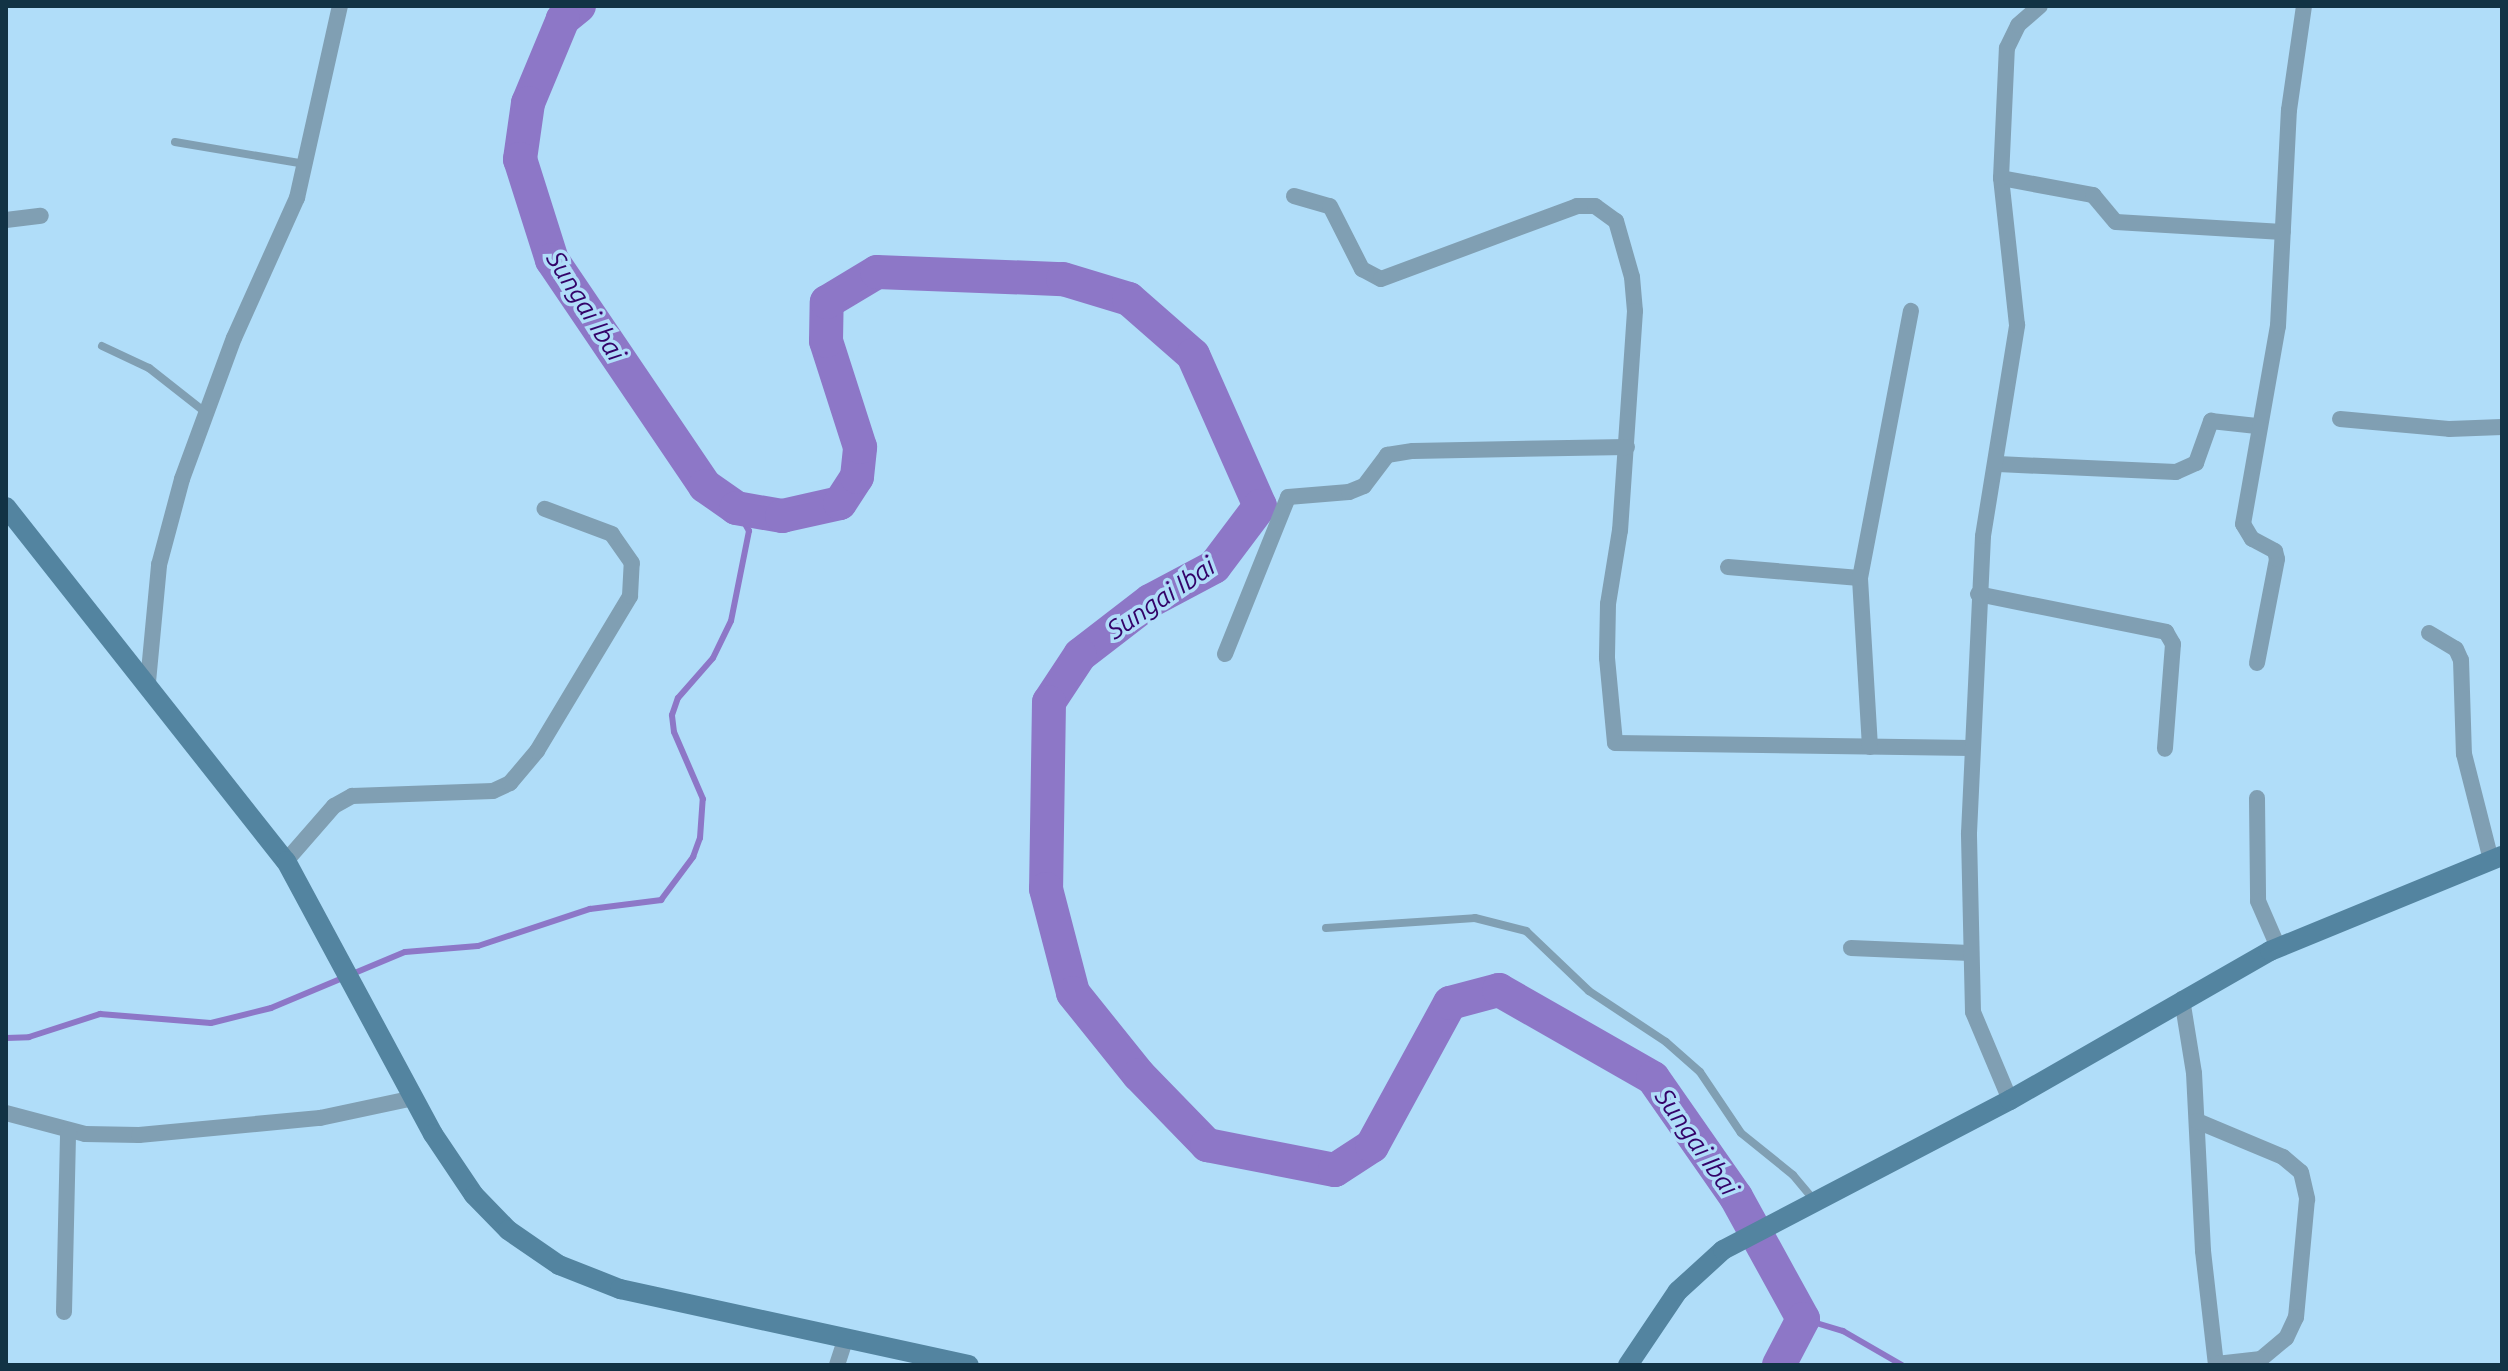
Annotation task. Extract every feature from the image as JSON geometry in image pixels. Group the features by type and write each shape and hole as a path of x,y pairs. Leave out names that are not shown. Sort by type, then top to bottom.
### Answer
{"street":[{"path":"148,682 159,565 205,412 284,232 306,164 340,6"},
{"path":"2010,1100 1973,1012 1970,953 1971,748 1978,594 2017,325 2001,178 2007,48 2018,25 2040,6"},
{"path":"2257,663 2277,559 2275,551 2252,539 2243,524 2257,426 2278,326 2289,110 2304,6"},
{"path":"2001,178 2093,195 2116,222 2283,232"},
{"path":"1294,196 1330,206 1362,269 1381,279 1577,206 1610,214 1627,255 1635,311 1627,447 1608,604 1607,658 1615,743 1971,748"},
{"path":"6,220 41,216"},
{"path":"1870,747 1860,578 1911,311"},
{"path":"2340,419 2449,429 2502,427"},
{"path":"1998,464 2176,472 2196,463 2211,421 2257,426"},
{"path":"1225,654 1288,497 1349,492 1364,486 1387,455 1413,451 1627,447"},
{"path":"6,507 148,682 286,861 357,986 414,1098 474,1195 508,1230 559,1265 651,1297 969,1365"},
{"path":"286,861 334,806 352,796 503,787 552,731 630,596 632,563 612,534 545,509"},
{"path":"1728,567 1860,578"},
{"path":"1978,594 2166,632 2173,644 2165,749"},
{"path":"1628,1365 1678,1291 1723,1250 2010,1100 2182,999 2278,947 2496,858 2464,754 2461,660 2456,649 2429,633"},
{"path":"2257,798 2258,901 2278,947"},
{"path":"1851,948 1970,953"},
{"path":"2182,999 2197,1121 2203,1251 2216,1364 2261,1359 2286,1338 2296,1317 2307,1199 2301,1172 2283,1157 2197,1121"},
{"path":"6,1113 68,1131 110,1136 215,1129 360,1112 414,1098"},
{"path":"64,1312 68,1131"},
{"path":"837,1365 846,1337"}],"lane":[{"path":"175,142 306,164"},
{"path":"102,346 149,368 205,412"},
{"path":"1326,928 1475,918 1526,931 1589,991 1666,1042 1700,1072 1741,1133 1793,1175 1817,1203"}],"waterway":[{"name":"Sungai Ibai","path":"579,6 563,19 528,103 520,159 552,260 705,486 736,508 782,516 840,503 857,477 860,447 826,341 827,302 877,272 1063,279 1129,299 1193,355 1260,506 1214,567 1150,601 1080,655 1049,702 1046,889 1073,993 1139,1075 1207,1145 1335,1170 1372,1146 1450,1003 1499,990 1653,1078 1736,1197 1803,1319 1779,1365"},
{"path":"6,1038 29,1037 100,1014 211,1023 271,1008 405,952 478,946 590,909 661,900 693,857 700,838 703,799 674,732 672,715 678,698 713,658 731,621 749,531 736,508"},
{"path":"1803,1319 1843,1331 1902,1365"}]}
